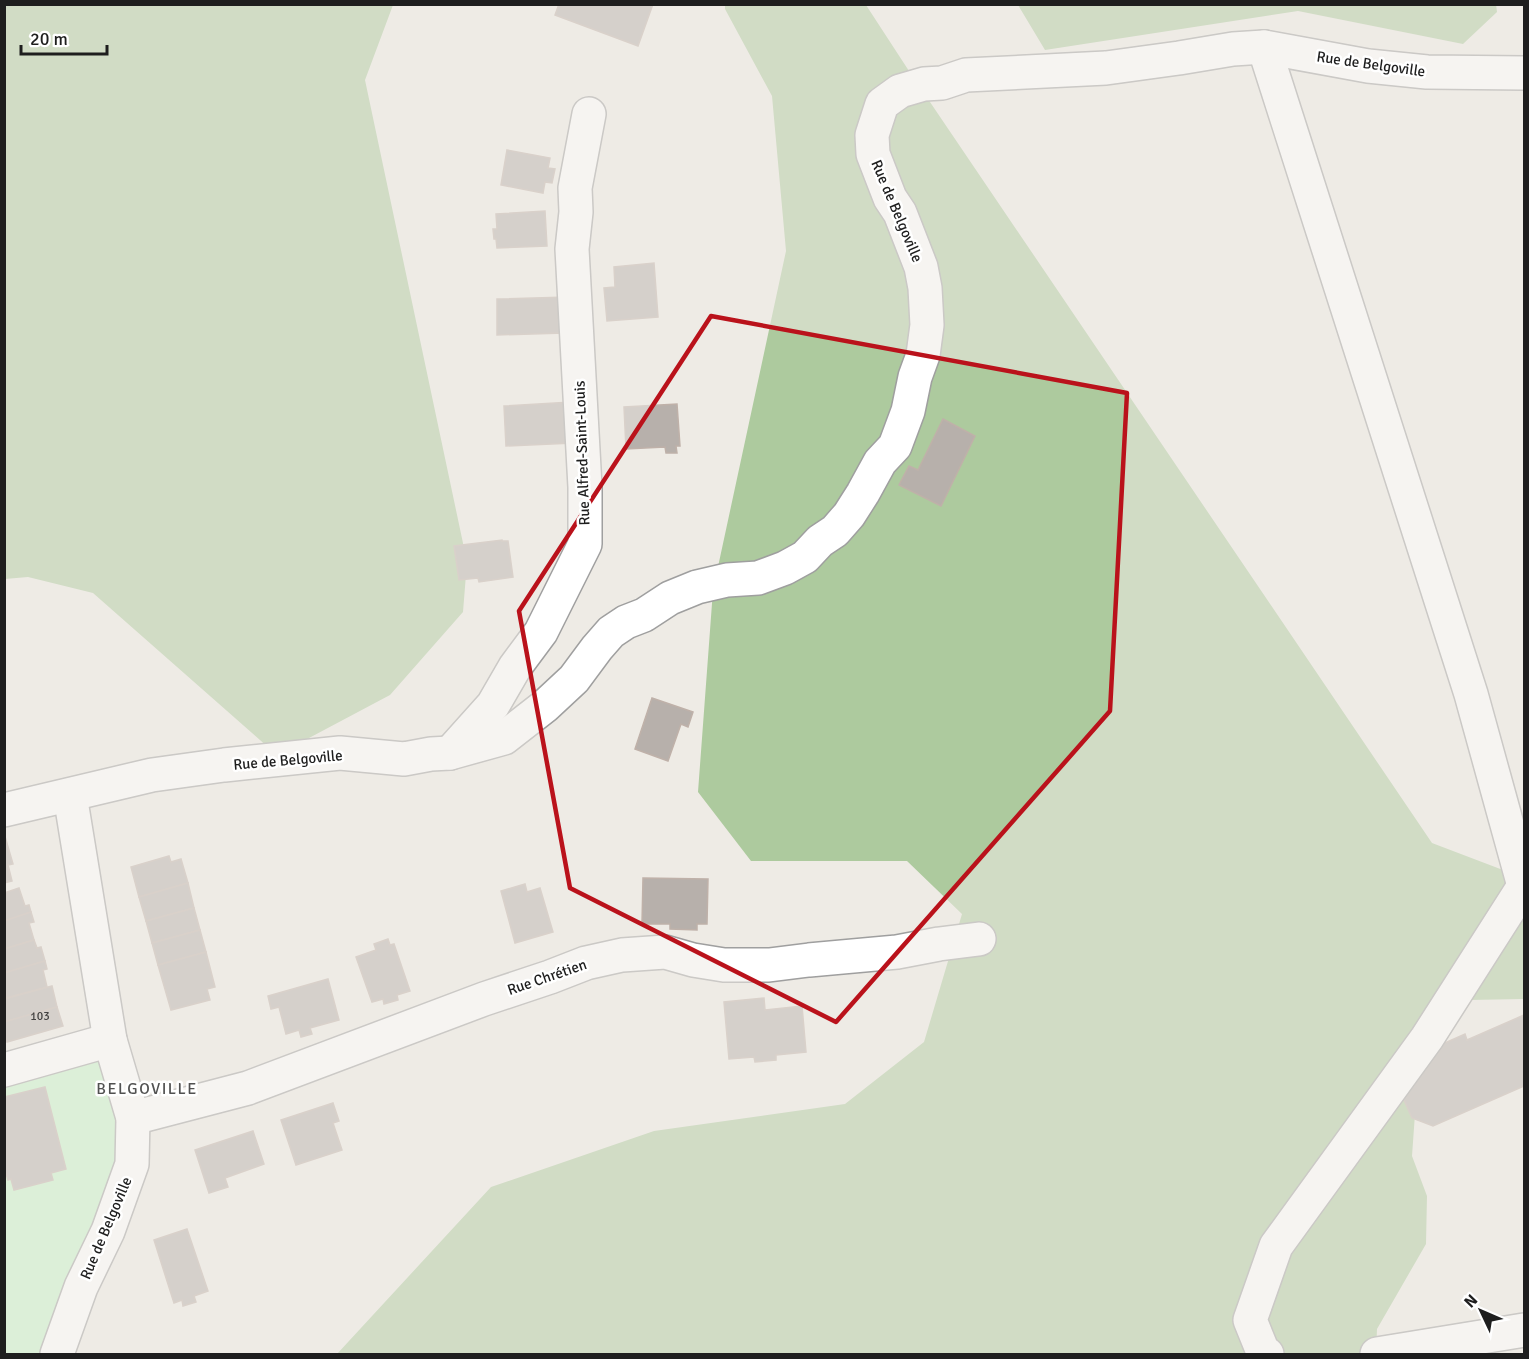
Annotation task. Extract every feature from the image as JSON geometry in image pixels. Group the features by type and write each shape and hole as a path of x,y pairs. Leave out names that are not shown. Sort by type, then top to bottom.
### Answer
{"street":[{"name":"Rue de Belgoville","path":"57,1354 81,1287 108,1231 132,1164 133,1118 110,1040 70,795 152,775 224,765 340,753 404,759 450,753 504,738 574,680 611,632 626,622 644,615 670,598 697,587 727,580 758,578 785,568 805,557 820,541 835,531 849,515 880,462 894,446 908,411 915,377 923,356 927,325 926,288 921,267 873,154 872,135 882,104 900,91 924,84 942,83 966,75 1106,68 1233,49 1264,47 1368,66 1427,72 1524,73"},
{"path":"1264,47 1471,694 1524,886 1426,1038 1276,1246 1250,1320 1263,1352 1267,1354"},
{"name":"Rue Alfred-Saint-Louis","path":"450,753 493,705 515,667 541,632 585,544 585,487 572,249 576,212 575,188 590,114"},
{"path":"4,810 70,795"},
{"name":"Rue Chrétien","path":"133,1118 248,1088 484,999 586,963 622,955 665,952 724,965 769,965 897,952 979,939"},
{"path":"4,1070 110,1040"},
{"path":"1377,1354 1524,1330"}],"highlighted area":[{"path":"711,316 1127,393 1110,711 836,1022 570,888 519,611"}],"green space":[{"path":"1496,4 1497,12 1463,44 1298,11 1045,50 1018,5"},
{"path":"5,5 393,5 365,80 467,562 463,612 390,695 277,755 93,593 28,577 5,579"},
{"path":"725,5 866,5 1432,843 1524,878 1524,999 1469,1000 1418,1072 1412,1156 1427,1196 1426,1244 1377,1329 1376,1354 337,1354 491,1187 654,1131 845,1104 924,1042 962,914 907,861 751,861 698,792 713,590 786,251 772,96 725,9"},
{"path":"110,1040 133,1118 59,1354 5,1354 5,1070"}],"building":[{"path":"559,4 653,4 638,46 555,15"},
{"path":"507,150 550,158 548,168 555,169 552,183 545,182 543,193 501,185"},
{"path":"545,211 547,246 497,248 493,229 497,229 496,214"},
{"path":"654,263 658,317 607,321 604,288 615,287 614,267"},
{"path":"567,297 564,333 497,335 497,299"},
{"path":"571,402 573,443 506,446 504,406"},
{"path":"677,404 680,446 676,446 677,453 666,453 665,447 626,449 624,407"},
{"path":"943,419 975,436 941,506 899,485 909,466 918,470"},
{"path":"508,541 513,577 479,582 478,578 459,580 454,546"},
{"path":"652,698 693,712 688,727 681,724 668,761 635,749"},
{"path":"4,833 13,864 8,865 12,881 4,883"},
{"path":"169,856 171,862 181,859 188,883 139,897 131,867"},
{"path":"643,878 708,879 707,924 697,924 697,930 670,929 670,924 642,924"},
{"path":"188,883 194,908 146,921 139,897"},
{"path":"525,884 527,892 540,888 553,932 515,943 501,891"},
{"path":"19,888 25,906 29,905 31,912 4,921 4,893"},
{"path":"194,908 200,930 152,943 146,921"},
{"path":"31,912 34,922 29,923 34,940 4,949 4,921"},
{"path":"200,930 206,952 158,965 152,943"},
{"path":"388,939 390,945 394,944 410,991 397,995 398,1000 384,1004 383,999 372,1002 356,957 376,950 374,944"},
{"path":"34,940 37,948 41,947 45,961 4,973 4,949"},
{"path":"206,952 215,987 207,989 210,1000 171,1010 158,965"},
{"path":"45,961 47,969 43,970 47,987 6,998 4,973"},
{"path":"328,979 339,1020 310,1028 312,1034 301,1037 299,1030 286,1034 279,1007 271,1009 268,996"},
{"path":"52,986 57,1007 4,1022 4,999"},
{"path":"764,998 765,1010 802,1006 806,1052 776,1055 776,1060 755,1062 754,1057 729,1059 724,1002"},
{"path":"57,1007 63,1026 7,1042 4,1022"},
{"path":"1524,1015 1524,1086 1433,1126 1412,1118 1400,1091 1431,1049 1465,1034 1467,1040"},
{"path":"45,1087 66,1169 51,1173 53,1180 14,1190 4,1167 4,1097"},
{"path":"333,1103 339,1121 333,1123 342,1150 296,1165 281,1120"},
{"path":"253,1131 264,1164 225,1178 228,1187 209,1193 195,1150"},
{"path":"187,1229 208,1291 194,1296 196,1302 183,1306 182,1300 174,1303 154,1240"}],"district":[{"name":"BELGOVILLE","path":"147,1089"}]}
